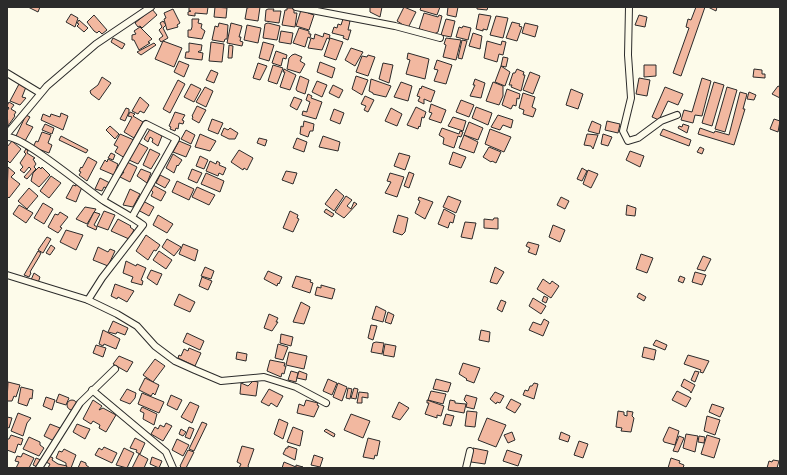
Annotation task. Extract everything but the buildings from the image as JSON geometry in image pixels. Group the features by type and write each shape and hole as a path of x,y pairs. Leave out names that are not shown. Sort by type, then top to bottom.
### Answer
{"street":[{"path":"88,300 106,273 143,225 103,200 38,153 12,137 7,136 40,93 96,44 151,7"},
{"path":"296,7 314,9 395,26 440,38"},
{"path":"629,7 628,55 631,98 623,130 628,141 638,138 661,121 677,115"},
{"path":"7,73 40,93"},
{"path":"103,200 146,124 176,139 132,217"},
{"path":"7,275 88,300 117,314 137,326 160,350 175,361 221,381 264,377 296,387 326,403"},
{"path":"40,468 80,403 115,369"},
{"path":"92,390 166,452 173,468"},
{"path":"466,468 470,451"}]}
